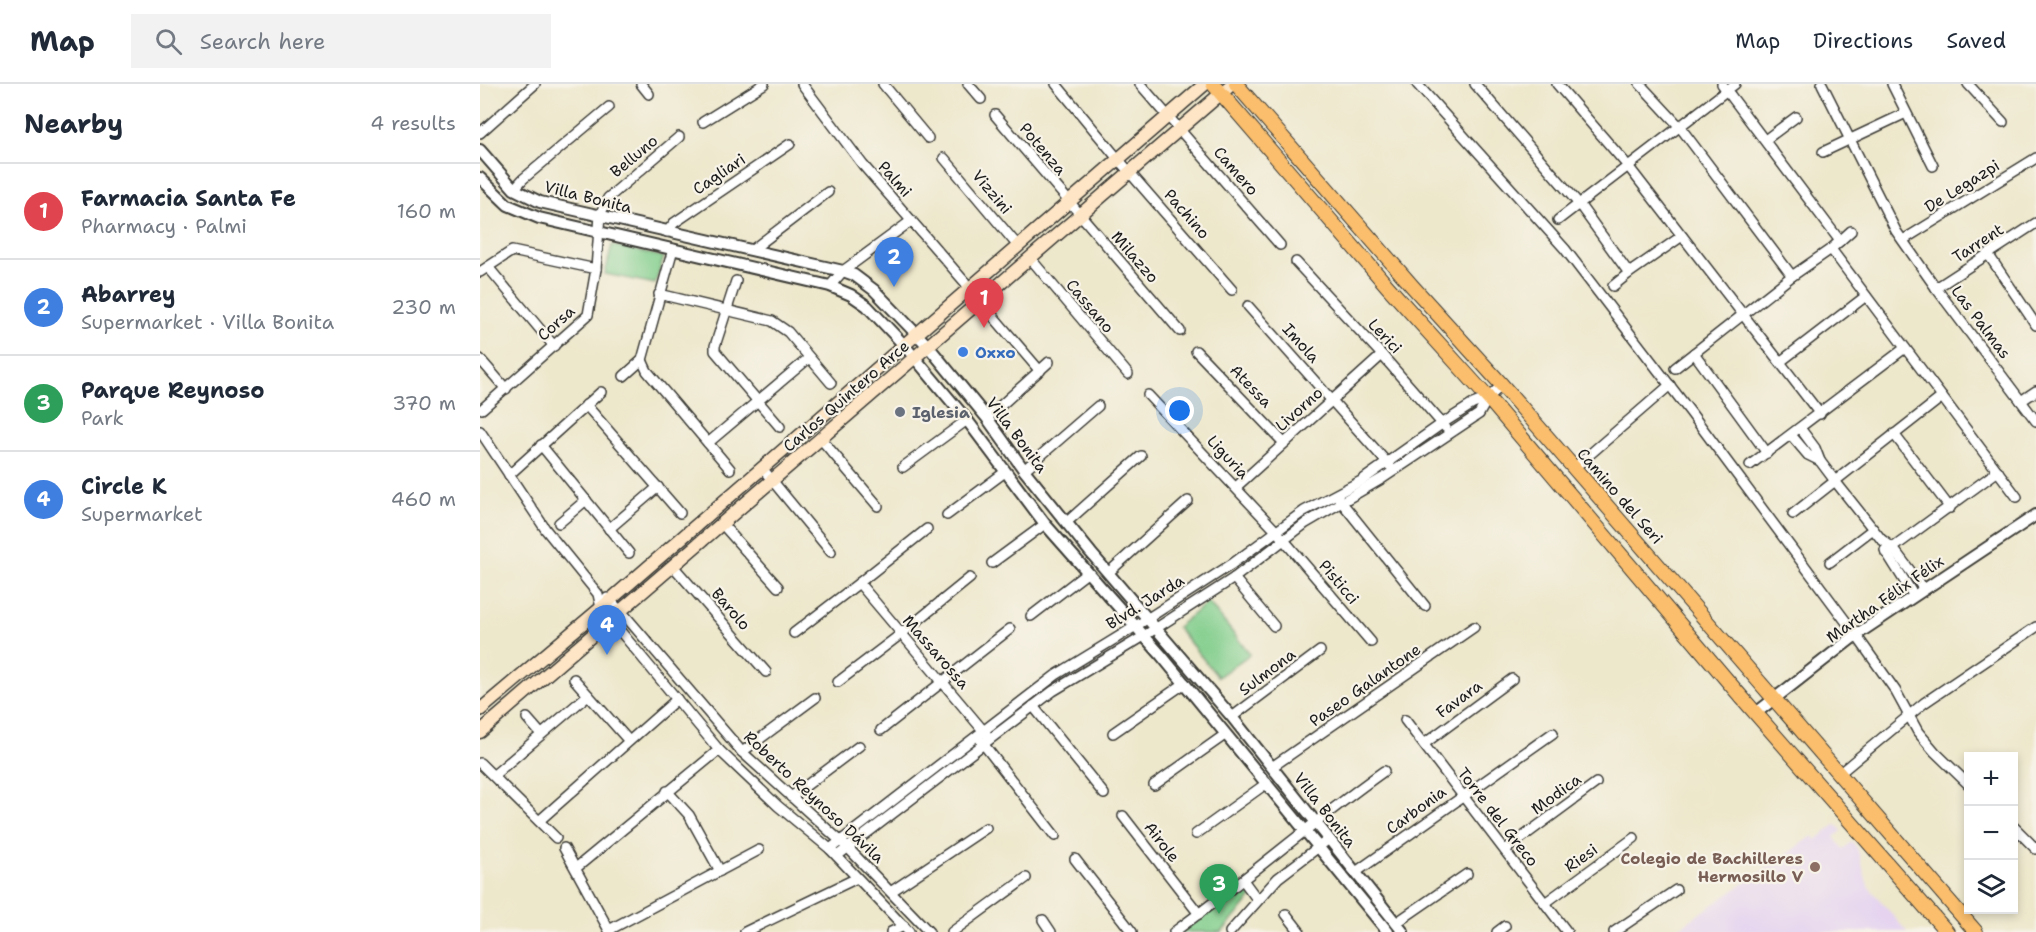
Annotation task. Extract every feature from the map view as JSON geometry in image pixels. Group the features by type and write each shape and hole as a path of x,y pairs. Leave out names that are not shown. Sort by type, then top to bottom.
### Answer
{"main road":[{"name":"Carlos Quintero Arce","path":"480,710 1205,84"},
{"name":"Carlos Quintero Arce","path":"480,732 1180,129 1217,89 1234,84"},
{"name":"Camino del Seri","path":"1234,84 1502,385 1976,932"},
{"path":"1217,89 1388,287 1488,398 1756,713 1947,932"},
{"path":"1388,287 1413,287"}],"street":[{"path":"480,133 535,84"},
{"path":"641,84 649,94"},
{"path":"703,122 764,84"},
{"name":"Palmi","path":"802,84 844,142 970,288"},
{"path":"884,84 928,138"},
{"path":"968,84 981,99"},
{"name":"Pachino","path":"1056,84 1232,290"},
{"name":"Camero","path":"1140,84 1280,246"},
{"path":"1417,84 1565,249 1670,385 1856,635 1895,690 1918,732 1964,780"},
{"path":"1489,84 1477,87 1579,204 1629,273"},
{"path":"1557,84 1628,166 1820,414"},
{"path":"1640,84 1680,127 1792,276"},
{"name":"Las Palmas","path":"1822,84 1891,222 1936,288 2036,421"},
{"path":"1892,84 1933,166"},
{"path":"1968,84 2003,123"},
{"path":"1558,220 1680,127 1728,86 1840,241"},
{"path":"514,189 609,107"},
{"path":"1823,152 1906,113"},
{"name":"Potenza","path":"995,115 1069,202"},
{"path":"1765,140 1796,117"},
{"name":"Belluno","path":"598,232 600,215 608,198 679,137"},
{"name":"Cagliari","path":"667,232 674,223 790,144"},
{"name":"Villa Bonita","path":"480,150 514,189 540,202 843,271 854,275 874,290 928,346 987,418 1024,470 1108,573 1232,717 1400,928"},
{"name":"Vizzini","path":"944,158 1018,246"},
{"name":"De Legazpi","path":"1903,240 2036,158"},
{"name":"Villa Bonita","path":"480,178 500,199 518,210 539,218 830,286 867,306 904,345 967,420 1046,524 1185,683 1388,932"},
{"path":"752,250 828,192"},
{"name":"Milazzo","path":"1069,202 1180,331"},
{"path":"830,286 843,271 912,221"},
{"name":"Tarrent","path":"1936,288 2036,224"},
{"path":"1675,368 1792,276 1832,249 1851,231"},
{"name":"Corsa","path":"482,409 588,315 600,243 598,232"},
{"path":"1613,286 1682,236"},
{"path":"624,376 642,360 673,249"},
{"path":"1832,249 2017,497"},
{"path":"554,346 484,270 514,251 596,269"},
{"path":"1988,254 2036,325"},
{"name":"Cassano","path":"1030,258 1128,374"},
{"name":"Lerici","path":"1296,262 1449,432"},
{"path":"736,281 715,351 780,427"},
{"path":"659,294 772,321 780,326 831,383"},
{"path":"1780,362 1866,296"},
{"path":"980,301 1040,371"},
{"name":"Imola","path":"1248,306 1394,470"},
{"path":"1750,465 1905,348"},
{"name":"Atessa","path":"1196,351 1284,443"},
{"path":"1694,353 1767,453"},
{"name":"Livorno","path":"1236,487 1382,355"},
{"path":"708,443 809,358"},
{"path":"480,359 506,389"},
{"path":"642,360 647,371 730,469"},
{"path":"987,418 1048,363"},
{"path":"1488,398 1502,385"},
{"path":"1574,468 1670,385"},
{"path":"2021,401 2036,391"},
{"path":"509,476 601,392"},
{"name":"Liguria","path":"1149,395 1285,541"},
{"path":"1793,514 1942,397"},
{"name":"Blvd. Jarda","path":"837,856 984,738 1056,675 1232,564 1304,511 1361,481 1443,423 1473,404 1488,398"},
{"name":"Blvd. Jarda","path":"830,849 984,738 1036,709 1066,682 1157,628 1234,578 1306,523 1342,503 1479,414 1488,398"},
{"path":"586,405 680,513"},
{"path":"1024,470 1098,406"},
{"path":"903,467 967,420"},
{"path":"1800,428 1835,481 1890,551 1924,589"},
{"path":"480,431 546,530 606,603"},
{"path":"1894,434 1950,508"},
{"path":"1791,435 1808,454 1820,461"},
{"path":"821,439 878,506"},
{"path":"541,446 630,554"},
{"path":"1067,522 1141,456"},
{"path":"762,468 831,552"},
{"path":"1890,551 1998,471"},
{"path":"946,515 1005,472"},
{"path":"609,529 658,487"},
{"path":"1336,495 1425,606"},
{"path":"560,523 585,500"},
{"path":"1108,573 1188,501"},
{"name":"Martha Félix Félix","path":"1756,713 1856,635 2036,515"},
{"path":"722,524 778,587"},
{"path":"993,563 1046,524"},
{"path":"794,633 927,529"},
{"path":"1830,562 1873,529"},
{"name":"Pisticci","path":"1285,541 1371,642"},
{"path":"1890,551 1914,596"},
{"name":"Barolo","path":"673,566 766,672"},
{"path":"1031,616 1087,573"},
{"path":"838,682 970,578"},
{"path":"1234,578 1274,626"},
{"name":"Massarossa","path":"859,584 944,682 1055,836"},
{"name":"Roberto Reynoso Dávila","path":"606,603 742,752 848,848 892,891 929,932"},
{"name":"Roberto Reynoso Dávila","path":"616,615 716,753 830,849 906,929"},
{"name":"Paseo Galantone","path":"1272,767 1474,627"},
{"path":"1840,773 1937,693 2036,627"},
{"path":"881,730 1010,629"},
{"name":"Sulmona","path":"1232,717 1320,651"},
{"path":"574,679 629,741"},
{"name":"Favara","path":"1424,744 1512,679"},
{"path":"1113,733 1185,683"},
{"path":"494,775 588,694"},
{"path":"742,752 815,698"},
{"path":"539,821 677,699"},
{"path":"1036,709 1104,794"},
{"path":"527,717 541,734"},
{"name":"Torre del Greco","path":"1405,720 1567,932"},
{"name":"Carbonia","path":"1356,872 1462,795 1553,733"},
{"path":"1154,785 1226,734"},
{"path":"791,797 859,746"},
{"path":"576,868 716,753"},
{"path":"480,763 556,838"},
{"path":"1174,932 1384,771"},
{"path":"1196,834 1267,783"},
{"name":"Modica","path":"1505,850 1596,783"},
{"path":"667,791 689,815 720,871"},
{"name":"Airole","path":"1123,816 1199,914"},
{"path":"892,891 986,828"},
{"path":"2018,832 2036,849"},
{"name":"Riesi","path":"1545,903 1634,838"},
{"path":"1230,932 1278,878 1329,839"},
{"path":"564,848 609,931 759,850"},
{"path":"1075,859 1132,932"},
{"path":"1400,928 1467,874"},
{"path":"747,932 857,878"},
{"path":"952,932 1026,878"},
{"path":"1243,880 1257,899"},
{"path":"1614,932 1676,890"},
{"path":"1286,914 1300,932"},
{"path":"1043,920 1051,932"},
{"path":"891,932 906,929"}],"shaded area":[{"name":"Colegio de Bachilleres Hermosillo V","path":"1836,824 1842,831 1834,837 1843,849 1852,842 1857,848 1868,886 1907,932 1673,932 1813,836 1816,840"}],"green space":[{"path":"612,245 664,257 655,284 605,274"},
{"path":"1208,602 1250,654 1218,677 1177,627"},
{"path":"1244,888 1253,896 1222,932 1178,932 1233,890"}],"place":[{"name":"Abarrey","path":"894,287"},
{"name":"Farmacia Santa Fe","path":"984,328"},
{"name":"Oxxo","path":"963,352"},
{"name":"Iglesia","path":"900,412"},
{"name":"Circle K","path":"607,655"},
{"name":"Colegio de Bachilleres Hermosillo V","path":"1815,867"},
{"name":"Parque Reynoso","path":"1219,914"}]}
